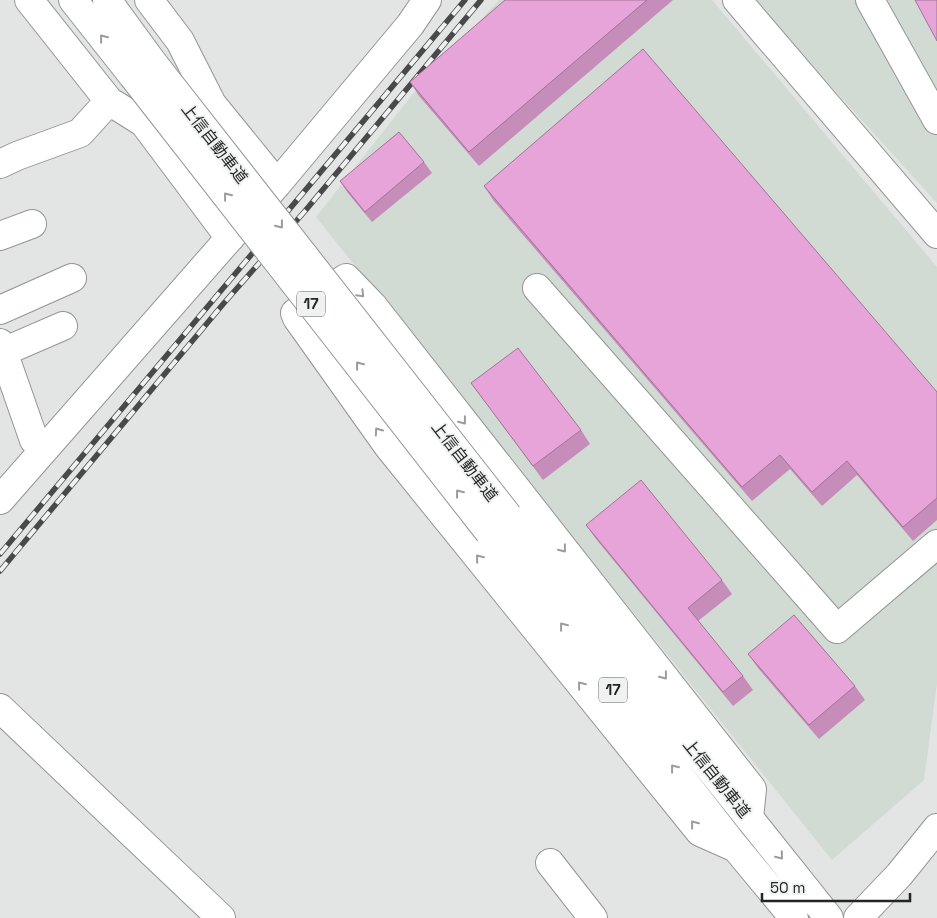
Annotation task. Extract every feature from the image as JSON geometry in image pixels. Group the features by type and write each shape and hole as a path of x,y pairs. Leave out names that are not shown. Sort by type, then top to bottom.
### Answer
{"main road":[{"path":"29,0 109,101 144,123 230,238"},
{"name":"上信自動車道","path":"73,0 143,69 499,524 736,848 794,918"},
{"name":"上信自動車道","path":"107,0 143,69"},
{"path":"148,0 180,41 212,104 277,184"},
{"path":"0,500 277,184 410,25 427,0"},
{"path":"737,0 937,234"},
{"path":"870,0 937,120"},
{"path":"0,164 80,133 109,101"},
{"path":"0,236 32,224"},
{"path":"0,310 72,278"},
{"path":"736,848 700,832 388,446 297,318 296,313 346,278 373,306 752,789 749,818"},
{"path":"537,288 837,629 937,544"},
{"path":"34,440 2,348 63,326"},
{"name":"上信自動車道","path":"499,524 749,818 829,918"},
{"path":"0,708 221,918"},
{"path":"858,918 899,875 937,828"},
{"path":"550,863 593,918"}],"shaded area":[{"path":"499,0 712,0 937,267 937,683 924,780 832,860 316,217 412,95"},
{"path":"753,0 937,0 937,203"}],"building":[{"path":"505,0 647,0 469,152 410,82"},
{"path":"915,0 937,0 937,41"},
{"path":"643,49 937,392 937,498 903,527 847,461 812,492 780,455 742,487 484,186"},
{"path":"399,132 424,162 365,212 340,181"},
{"path":"518,348 581,430 533,466 471,383"},
{"path":"641,480 722,580 688,608 743,676 723,692 586,525"},
{"path":"794,615 855,686 809,725 748,654"}],"railway":[{"path":"0,554 465,0"},
{"path":"0,571 481,0"}]}
